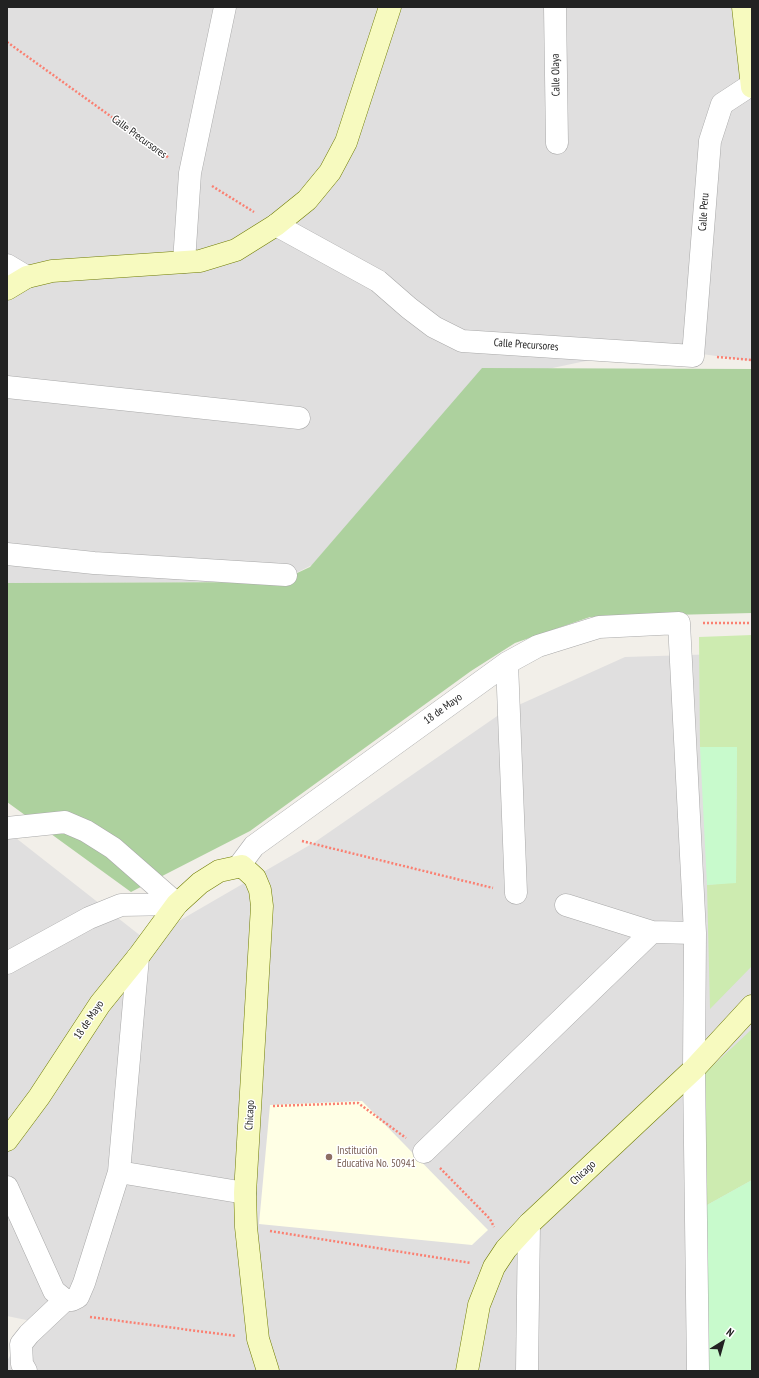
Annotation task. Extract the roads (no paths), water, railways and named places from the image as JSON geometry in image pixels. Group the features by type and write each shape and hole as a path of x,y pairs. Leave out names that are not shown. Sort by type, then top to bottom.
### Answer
{"street":[{"path":"184,262 190,173 225,7"},
{"path":"7,289 27,277 52,271 200,261 236,250 276,225 307,200 330,172 343,148 360,103 390,7"},
{"name":"Calle Olaya","path":"555,7 557,143"},
{"path":"743,7 752,86"},
{"name":"Calle Peru","path":"693,356 710,141 722,104 752,86"},
{"name":"Calle Precursores","path":"276,225 378,282 434,327 462,341 693,356"},
{"path":"7,265 27,277"},
{"path":"7,387 299,418"},
{"path":"7,554 94,563 286,575"},
{"name":"18 de Mayo","path":"7,1140 39,1097 100,1004 138,957 177,904 200,883 219,871 239,866 254,846 507,663 538,646 599,627 679,623 695,933"},
{"path":"507,663 516,893"},
{"path":"7,828 65,822 86,831 113,848 177,904"},
{"name":"Chicago","path":"239,866 242,866 255,878 260,890 262,906 245,1193 246,1227 258,1339 268,1371"},
{"path":"7,963 89,918 121,905 177,904"},
{"path":"566,905 652,932 695,933 694,1069 698,1371"},
{"path":"424,1152 652,932"},
{"path":"7,1187 54,1291 65,1300 72,1300 78,1297 84,1283 119,1172 138,957"},
{"name":"Chicago","path":"467,1371 479,1305 494,1267 506,1249 529,1224 694,1069 752,1006"},
{"path":"119,1172 245,1193"},
{"path":"527,1371 529,1224"},
{"path":"26,1371 22,1364 21,1344 29,1334 65,1300"}],"place":[{"name":"Institución Educativa No. 50941","path":"329,1157"}]}
